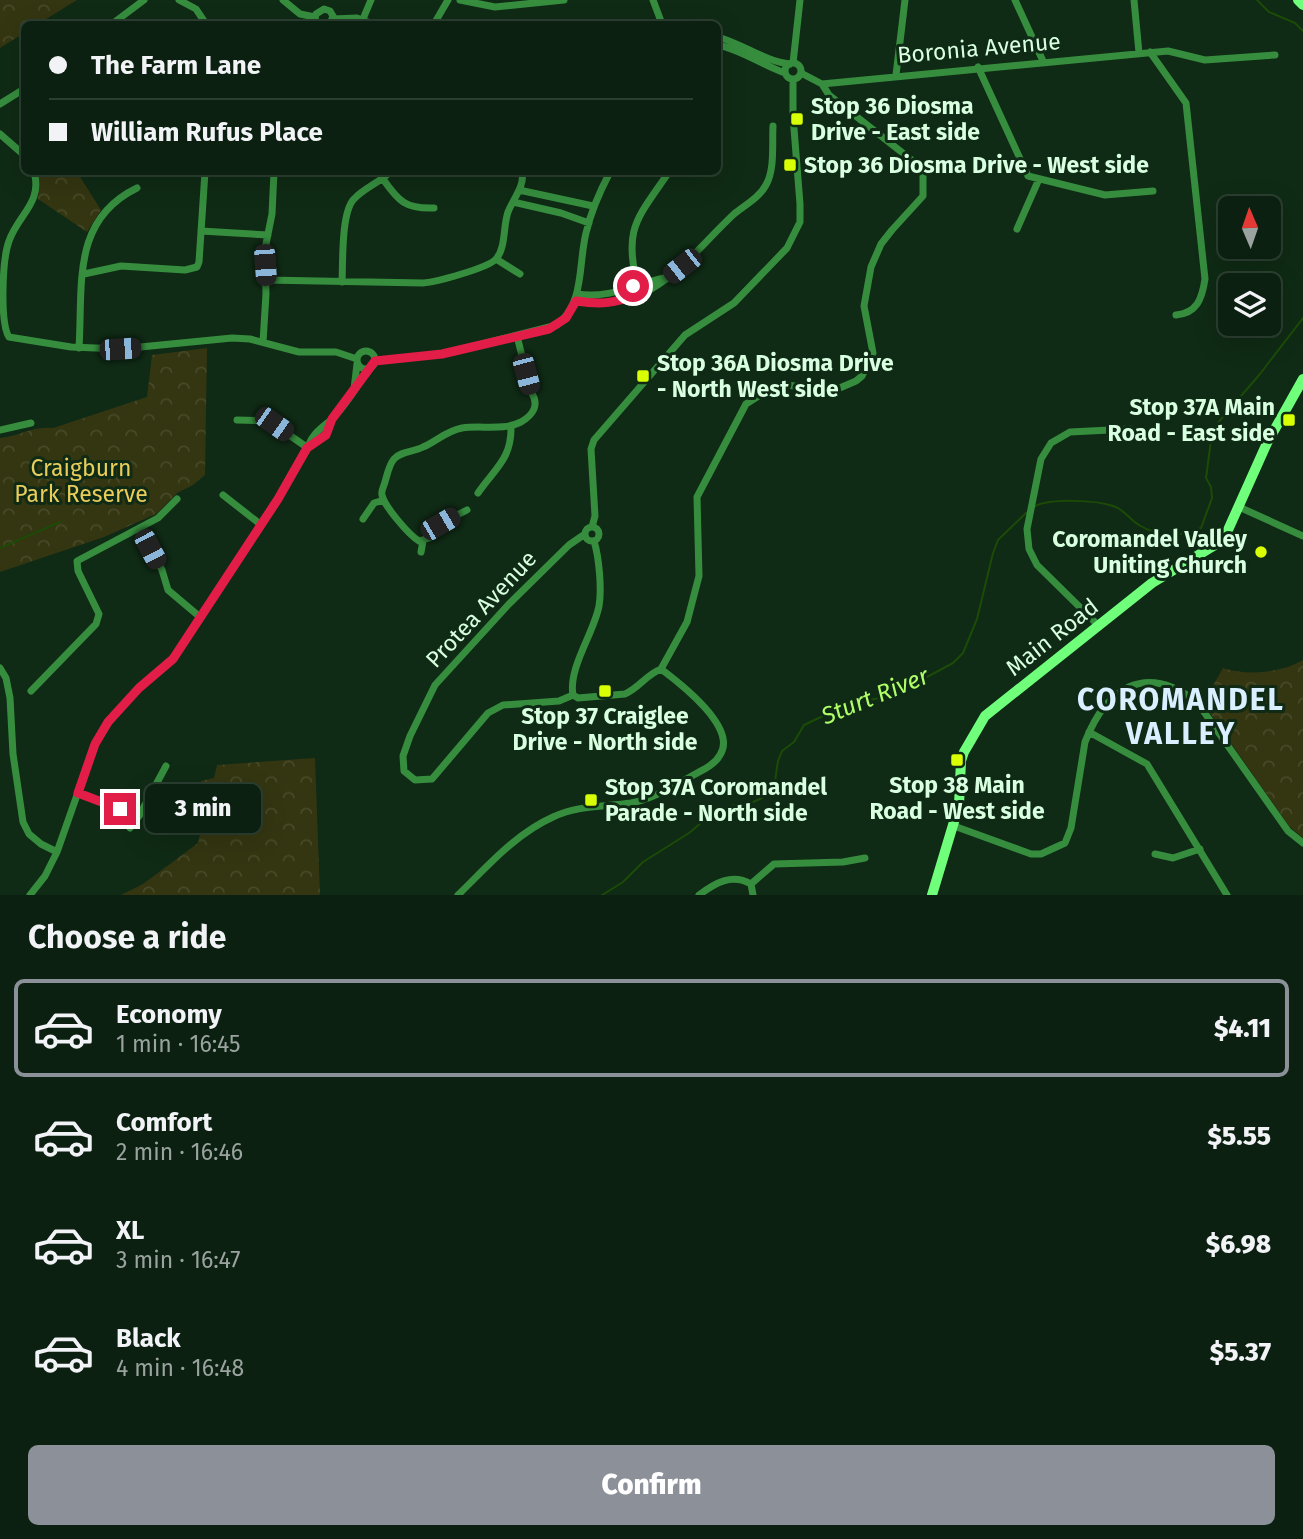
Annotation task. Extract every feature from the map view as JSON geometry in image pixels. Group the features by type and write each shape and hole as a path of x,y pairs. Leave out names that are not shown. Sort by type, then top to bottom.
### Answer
{"main road":[{"path":"1298,0 1303,5"},
{"name":"Main Road","path":"932,895 961,795 961,761 980,722 992,709 1152,583 1215,545 1228,530 1266,443 1303,379"}],"street":[{"path":"116,21 144,0"},
{"path":"179,0 196,9 204,21"},
{"path":"283,0 300,14 316,21 321,10 327,10 332,13 332,21"},
{"path":"363,19 371,0"},
{"path":"436,21 448,0"},
{"path":"460,0 495,8 565,0"},
{"path":"653,0 661,21"},
{"path":"785,73 792,64 800,0"},
{"path":"896,75 905,0"},
{"path":"1015,0 1043,61"},
{"path":"1134,0 1139,53"},
{"path":"342,21 367,21"},
{"path":"721,38 739,43 776,62 800,66 801,73"},
{"path":"721,46 739,51 793,79"},
{"name":"Boronia Avenue","path":"822,84 1150,52 1174,51 1205,60 1275,55"},
{"path":"1150,52 1186,103 1205,279 1200,300 1193,310 1187,314 1176,315"},
{"path":"978,67 1028,176 1105,195 1153,191"},
{"path":"793,79 801,73"},
{"path":"594,541 600,603 573,678 573,695 578,698 625,694 661,669 687,622 699,576 697,497 746,404 771,388 785,385 835,390 856,382 862,376 873,353 864,306 871,267 881,244 923,196 923,175 918,165 829,96 822,84 801,73"},
{"path":"592,527 595,516 591,449 594,440 685,335 734,303 793,239 800,222 800,204 793,79"},
{"path":"0,104 21,91"},
{"path":"577,298 605,304 639,294 654,288 696,254 767,184 771,172 773,126"},
{"path":"1,137 21,153"},
{"path":"34,175 35,197 9,239 1,264 2,334 15,340 79,348 120,349 232,338 263,342 299,352 336,352 357,361 361,368 367,369"},
{"path":"84,274 121,267 191,270 197,267 205,175"},
{"path":"263,342 265,249 274,175"},
{"path":"342,282 347,210 356,197 387,175"},
{"path":"266,280 434,282 483,266 496,259 508,212 519,190 523,175"},
{"path":"30,895 45,876 57,852 95,744 108,722 139,688 173,659 278,499 307,448 326,435 332,419 363,380 367,369 375,361 442,354 558,325 572,311 577,298 582,251 593,205 608,175"},
{"path":"639,294 632,260 634,230 645,205 667,175"},
{"path":"383,179 396,198 414,209 434,208"},
{"path":"1017,229 1039,179"},
{"path":"79,348 85,253 93,227 110,205 137,188"},
{"path":"519,190 593,205"},
{"path":"513,202 561,213 589,223"},
{"path":"201,231 268,235"},
{"path":"496,259 520,274"},
{"path":"577,298 603,296 667,278"},
{"path":"423,541 410,535 384,500 382,491 395,458 422,448 444,433 461,429 511,426 529,416 536,406 536,400 531,392 517,336"},
{"path":"354,390 357,361 362,352 373,355 375,361"},
{"path":"237,420 269,421 307,448"},
{"path":"0,430 31,423"},
{"path":"478,493 508,453 512,442 511,426"},
{"path":"1098,625 1032,559 1027,538 1031,508 1041,458 1051,443 1070,432 1130,429"},
{"path":"223,495 260,524"},
{"path":"32,691 35,682 96,624 99,614 78,571 77,561 158,518 177,499"},
{"path":"363,519 374,503 384,500"},
{"path":"1239,507 1303,536"},
{"path":"423,541 429,538 440,524 467,510"},
{"path":"592,527 597,528 600,534 594,541 589,540 585,534 586,530 592,527"},
{"path":"139,528 162,570 168,590 200,617"},
{"name":"Protea Avenue","path":"573,695 559,701 494,708 432,779 415,780 404,771 403,756 410,736 436,685 508,605 569,545 585,534"},
{"path":"421,552 423,541"},
{"path":"0,668 6,678 10,698 13,754 23,822 29,834 57,852"},
{"path":"458,895 502,852 541,823 578,808 631,803 645,799 674,786 720,756 724,741 719,726 677,681 661,669"},
{"path":"954,826 1031,854 1041,855 1065,843 1071,828 1085,743 1103,706 1114,695 1132,685 1152,683 1183,692 1196,702 1288,831 1303,843"},
{"path":"1089,732 1147,764 1227,895"},
{"path":"130,828 139,817 166,766"},
{"path":"160,778 173,774"},
{"path":"78,793 139,817"},
{"path":"1155,854 1173,858 1200,849"},
{"path":"751,884 774,864 843,862 865,858"},
{"path":"699,895 721,880 744,880 751,884 753,895"}],"green space":[{"path":"0,0 77,0 43,21 21,21 21,35 0,48"},
{"path":"39,175 79,175 101,210 87,232 38,199"},
{"name":"Craigburn Park Reserve","path":"207,348 205,475 177,493 156,514 104,537 0,572 0,438 39,428 53,428 147,397 152,355"},
{"path":"1303,660 1303,838 1289,826 1203,703 1223,668 1264,672 1285,668"},
{"path":"315,758 320,895 121,895 143,884 198,843 207,805 201,781 214,778 217,765"}],"waterway":[{"name":"Sturt River","path":"1257,0 1269,12 1295,23 1303,31"},
{"name":"Sturt River","path":"1034,507 1061,501 1095,502 1117,507 1136,523 1162,534 1186,533 1201,528 1212,498 1211,487 1206,478 1212,433 1303,318"},
{"name":"Sturt River","path":"602,895 623,882 643,862 689,833 708,817 730,806 751,803 762,798 775,781 782,751 794,742 804,725 842,707 901,691 953,663 963,653 977,619 998,540 1026,513"},
{"path":"0,548 60,522"}],"place":[{"name":"Stop 36 Diosma Drive - East side","path":"797,119"},
{"name":"Stop 36 Diosma Drive - West side","path":"790,165"},
{"name":"Stop 36A Diosma Drive - North West side","path":"643,376"},
{"name":"Stop 37A Main Road - East side","path":"1289,420"},
{"name":"Coromandel Valley Uniting Church","path":"1261,552"},
{"name":"Stop 37 Craiglee Drive - North side","path":"605,691"},
{"name":"Stop 38 Main Road - West side","path":"957,760"},
{"name":"Stop 37A Coromandel Parade - North side","path":"591,800"}],"district":[{"name":"COROMANDEL VALLEY","path":"1181,717"}],"route":[{"path":"120,809 78,793 95,744 108,722 123,705 173,659 278,499 307,448 326,435 332,419 363,380 367,369 375,361 442,354 549,329 566,318 576,301 614,303 639,294 637,285 633,286"}]}
